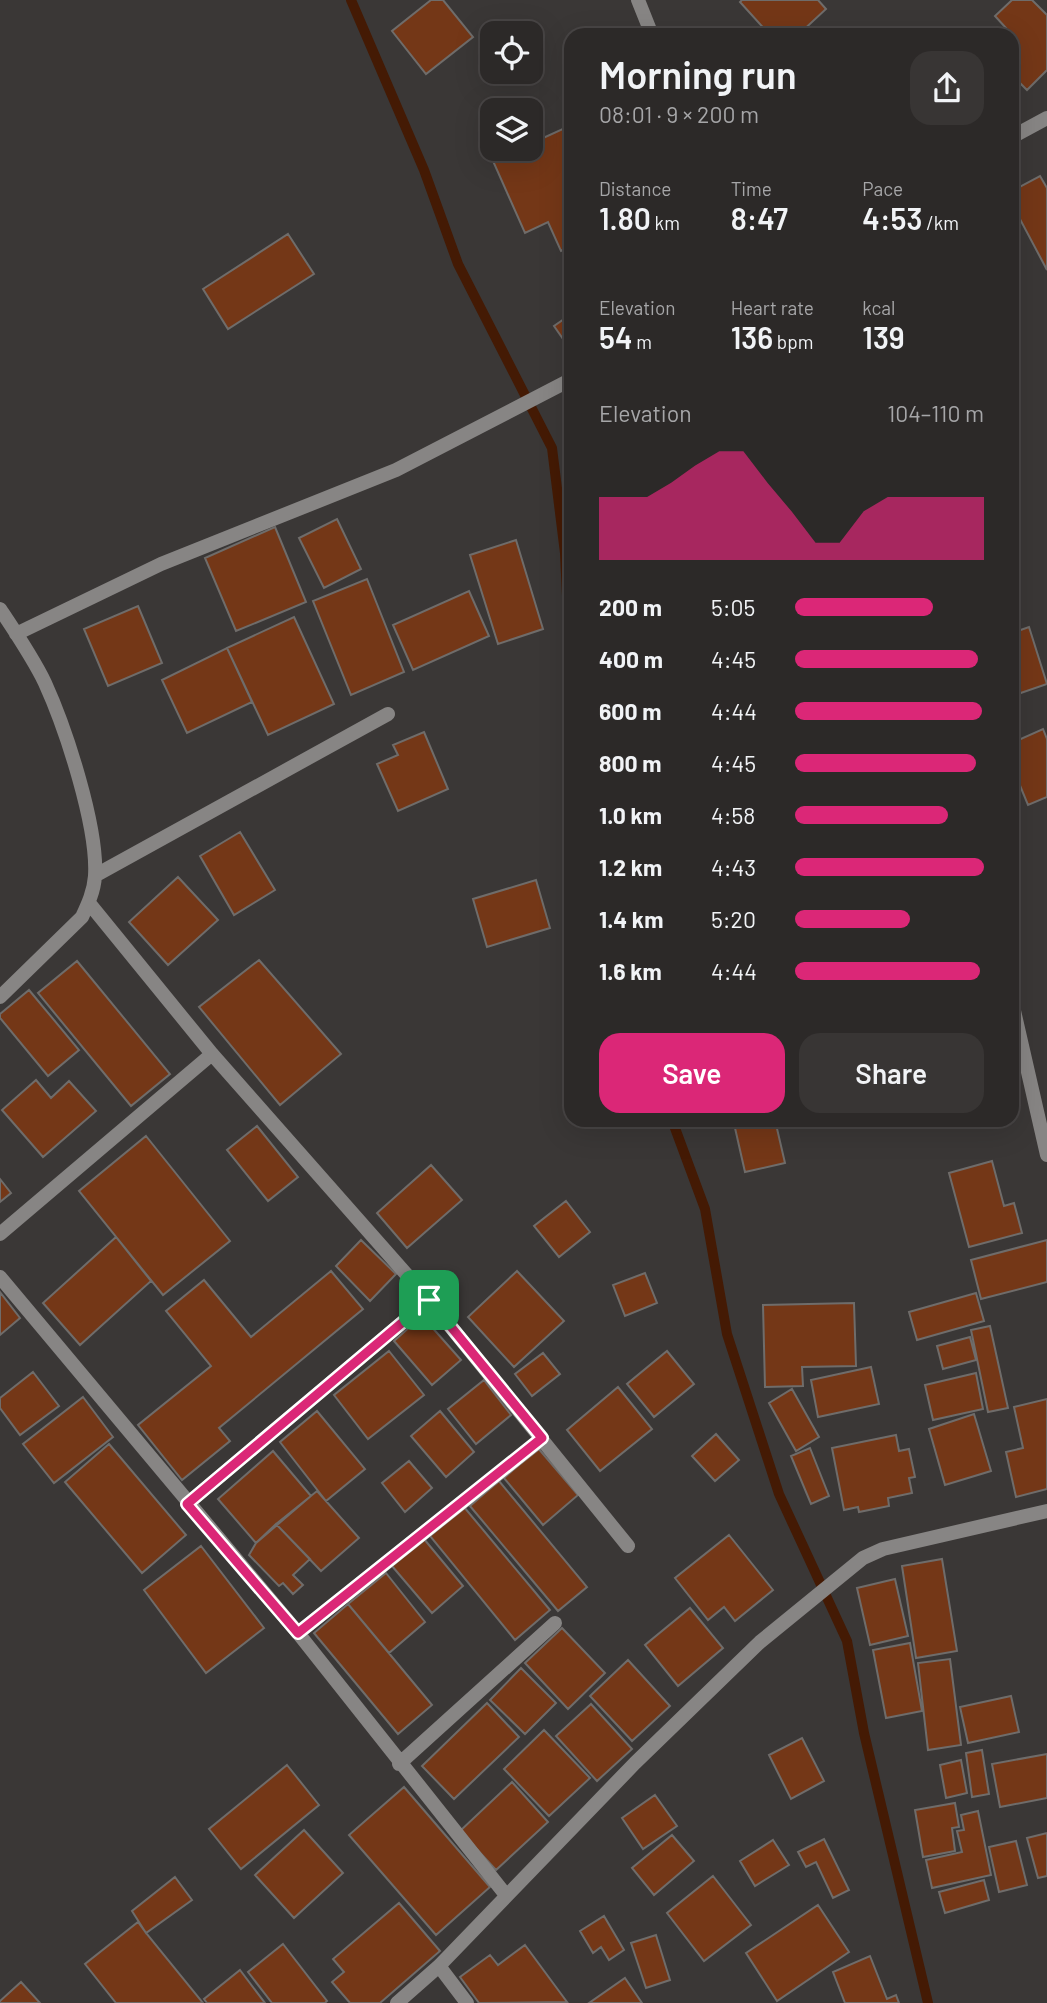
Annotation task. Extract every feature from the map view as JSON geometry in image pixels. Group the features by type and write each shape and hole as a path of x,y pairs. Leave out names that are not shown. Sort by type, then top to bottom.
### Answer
{"street":[{"path":"638,0 649,28"},
{"path":"1019,133 1047,118"},
{"path":"16,634 161,564 396,470 564,384"},
{"path":"0,609 45,682 70,749 84,797 96,874 89,903 72,927 0,997"},
{"path":"96,874 388,714"},
{"path":"89,903 212,1054 429,1300 628,1546"},
{"path":"1019,1033 1047,1155"},
{"path":"0,1234 212,1054"},
{"path":"0,1277 187,1504 298,1633 399,1764 505,1894"},
{"path":"187,1504 429,1300"},
{"path":"298,1633 542,1438"},
{"path":"397,2003 439,1966 505,1894 760,1642 863,1558 895,1546 1047,1511"},
{"path":"399,1764 555,1623"},
{"path":"439,1966 467,2003"}],"building":[{"path":"431,0 443,0 473,37 426,74 392,31"},
{"path":"818,0 826,9 806,28 764,28 740,2"},
{"path":"1012,0 1032,0 1047,15 1047,70 1027,90 1019,82 1019,28 1006,28 995,16"},
{"path":"564,128 564,250 561,251 548,222 525,233 493,161 543,161 543,138"},
{"path":"1040,176 1047,188 1047,270 1019,217 1019,187"},
{"path":"288,234 314,274 228,329 203,289"},
{"path":"564,319 564,340 554,326"},
{"path":"337,519 361,569 324,588 299,538"},
{"path":"275,527 306,602 236,631 205,558"},
{"path":"516,540 543,629 498,644 470,555"},
{"path":"367,579 404,672 351,695 313,601"},
{"path":"469,591 489,636 413,670 393,625"},
{"path":"138,606 162,663 108,686 84,629"},
{"path":"294,617 334,704 268,735 227,648"},
{"path":"1029,627 1047,684 1019,694 1019,631"},
{"path":"227,648 252,702 187,733 162,680"},
{"path":"1043,729 1047,739 1047,797 1028,805 1019,783 1019,740"},
{"path":"424,732 448,789 398,811 377,764 398,755 393,745"},
{"path":"240,832 275,890 234,915 200,856"},
{"path":"178,877 218,920 168,965 129,922"},
{"path":"536,880 550,928 487,947 473,899"},
{"path":"259,960 341,1054 280,1105 199,1007"},
{"path":"77,961 170,1074 131,1106 38,993"},
{"path":"29,990 79,1050 48,1076 0,1018 0,1014"},
{"path":"36,1080 51,1098 69,1081 96,1111 43,1157 2,1110"},
{"path":"257,1126 298,1177 268,1201 227,1150"},
{"path":"777,1127 785,1163 745,1172 735,1128"},
{"path":"146,1136 230,1241 163,1295 79,1191"},
{"path":"992,1161 1004,1206 1014,1203 1022,1233 969,1247 949,1173"},
{"path":"431,1165 462,1200 407,1248 377,1213"},
{"path":"0,1179 11,1193 0,1202"},
{"path":"566,1201 590,1232 559,1257 534,1226"},
{"path":"116,1237 151,1281 80,1345 43,1303"},
{"path":"361,1240 396,1274 370,1301 336,1266"},
{"path":"1047,1240 1047,1282 981,1299 971,1260"},
{"path":"331,1271 363,1309 219,1428 230,1441 182,1480 138,1425 211,1366 166,1311 204,1280 251,1337"},
{"path":"517,1271 564,1321 514,1367 468,1317"},
{"path":"645,1273 657,1303 625,1316 613,1285"},
{"path":"0,1292 20,1318 0,1335"},
{"path":"976,1293 984,1321 917,1340 909,1312"},
{"path":"854,1303 856,1366 802,1367 803,1386 765,1387 763,1305"},
{"path":"422,1316 461,1360 432,1385 394,1341"},
{"path":"990,1326 1008,1408 988,1412 971,1330"},
{"path":"970,1337 976,1360 943,1369 937,1346"},
{"path":"389,1351 424,1395 368,1439 334,1395"},
{"path":"667,1351 694,1384 654,1417 627,1384"},
{"path":"543,1353 560,1374 532,1396 515,1374"},
{"path":"871,1367 879,1404 818,1417 811,1380"},
{"path":"33,1372 59,1406 20,1435 0,1408 0,1398"},
{"path":"976,1373 983,1409 933,1420 925,1385"},
{"path":"484,1380 511,1415 476,1444 448,1409"},
{"path":"618,1387 652,1429 600,1471 567,1430"},
{"path":"792,1389 819,1437 796,1451 769,1403"},
{"path":"83,1397 113,1437 54,1483 23,1444"},
{"path":"1047,1399 1047,1489 1016,1497 1006,1452 1023,1448 1014,1407"},
{"path":"317,1411 365,1469 326,1501 280,1442"},
{"path":"440,1411 474,1452 446,1477 411,1436"},
{"path":"974,1414 991,1471 945,1485 929,1429"},
{"path":"716,1434 739,1460 715,1481 692,1456"},
{"path":"896,1435 899,1451 909,1449 915,1477 909,1478 912,1493 888,1498 889,1506 859,1512 858,1507 844,1510 832,1448"},
{"path":"109,1444 186,1535 142,1573 65,1482"},
{"path":"538,1448 578,1495 543,1525 504,1478"},
{"path":"810,1448 829,1496 811,1504 791,1456"},
{"path":"273,1451 311,1496 256,1543 218,1499"},
{"path":"409,1461 432,1488 405,1512 382,1483"},
{"path":"499,1481 587,1587 558,1611 470,1506"},
{"path":"317,1491 359,1538 321,1571 276,1524"},
{"path":"464,1507 550,1610 515,1640 430,1536"},
{"path":"276,1524 310,1559 293,1575 303,1585 293,1594 283,1583 279,1586 249,1555 256,1543"},
{"path":"729,1535 773,1590 735,1621 724,1607 708,1620 675,1578"},
{"path":"424,1539 463,1586 432,1613 392,1566"},
{"path":"201,1546 264,1628 206,1673 144,1590"},
{"path":"942,1559 957,1651 916,1658 902,1566"},
{"path":"386,1573 425,1622 389,1653 348,1604"},
{"path":"895,1579 908,1636 870,1645 857,1588"},
{"path":"348,1604 432,1705 398,1734 314,1633"},
{"path":"690,1608 723,1648 678,1686 645,1645"},
{"path":"562,1628 605,1673 568,1709 525,1663"},
{"path":"910,1643 922,1711 886,1718 873,1650"},
{"path":"950,1659 961,1745 928,1750 918,1663"},
{"path":"628,1660 670,1706 632,1741 590,1696"},
{"path":"521,1668 556,1703 525,1734 490,1700"},
{"path":"1011,1696 1019,1732 968,1743 960,1707"},
{"path":"487,1703 519,1737 454,1799 422,1766"},
{"path":"591,1704 632,1749 597,1781 556,1736"},
{"path":"544,1730 590,1778 549,1816 504,1769"},
{"path":"802,1738 824,1781 791,1799 769,1755"},
{"path":"982,1750 989,1794 972,1797 966,1753"},
{"path":"1047,1754 1047,1798 1000,1807 992,1764"},
{"path":"961,1760 967,1793 946,1798 940,1765"},
{"path":"287,1765 319,1805 241,1869 209,1829"},
{"path":"512,1782 548,1822 496,1870 460,1831"},
{"path":"404,1787 490,1887 436,1935 349,1835"},
{"path":"655,1795 677,1826 643,1849 622,1818"},
{"path":"955,1803 959,1827 952,1828 955,1851 923,1857 915,1810"},
{"path":"978,1811 991,1875 932,1888 926,1860 962,1852 957,1831 964,1830 961,1815"},
{"path":"304,1830 343,1873 294,1918 255,1875"},
{"path":"1047,1833 1047,1876 1038,1878 1027,1838"},
{"path":"672,1835 694,1861 654,1895 632,1868"},
{"path":"824,1839 849,1890 833,1898 816,1862 806,1867 798,1852"},
{"path":"773,1840 789,1865 755,1886 740,1861"},
{"path":"1016,1841 1027,1885 999,1892 989,1847"},
{"path":"713,1876 751,1925 704,1961 667,1913"},
{"path":"175,1877 192,1900 146,1933 132,1911"},
{"path":"984,1880 989,1900 945,1913 939,1892"},
{"path":"399,1903 440,1951 380,2003 350,2003 332,1982 344,1972 333,1959"},
{"path":"818,1905 849,1952 777,2001 746,1953"},
{"path":"604,1916 624,1950 609,1960 601,1947 593,1953 580,1931"},
{"path":"138,1922 203,2003 116,2003 85,1964"},
{"path":"656,1935 670,1980 646,1988 631,1943"},
{"path":"283,1944 327,2001 325,2003 272,2003 248,1972"},
{"path":"525,1945 567,2002 479,2003 460,1977 490,1955 498,1965"},
{"path":"870,1956 887,1999 896,1995 899,2003 845,2003 833,1972"},
{"path":"240,1970 265,2003 207,2003 204,1999"},
{"path":"625,1978 642,2003 589,2003"},
{"path":"21,1982 40,2003 0,2003 0,2001"}],"waterway":[{"path":"351,0 424,170 458,264 552,448 564,545"},
{"path":"675,1127 705,1209 727,1334 779,1494 847,1641 864,1733 928,2003"}],"route":[{"path":"429,1300 542,1438 298,1633 187,1504 429,1300"}]}
